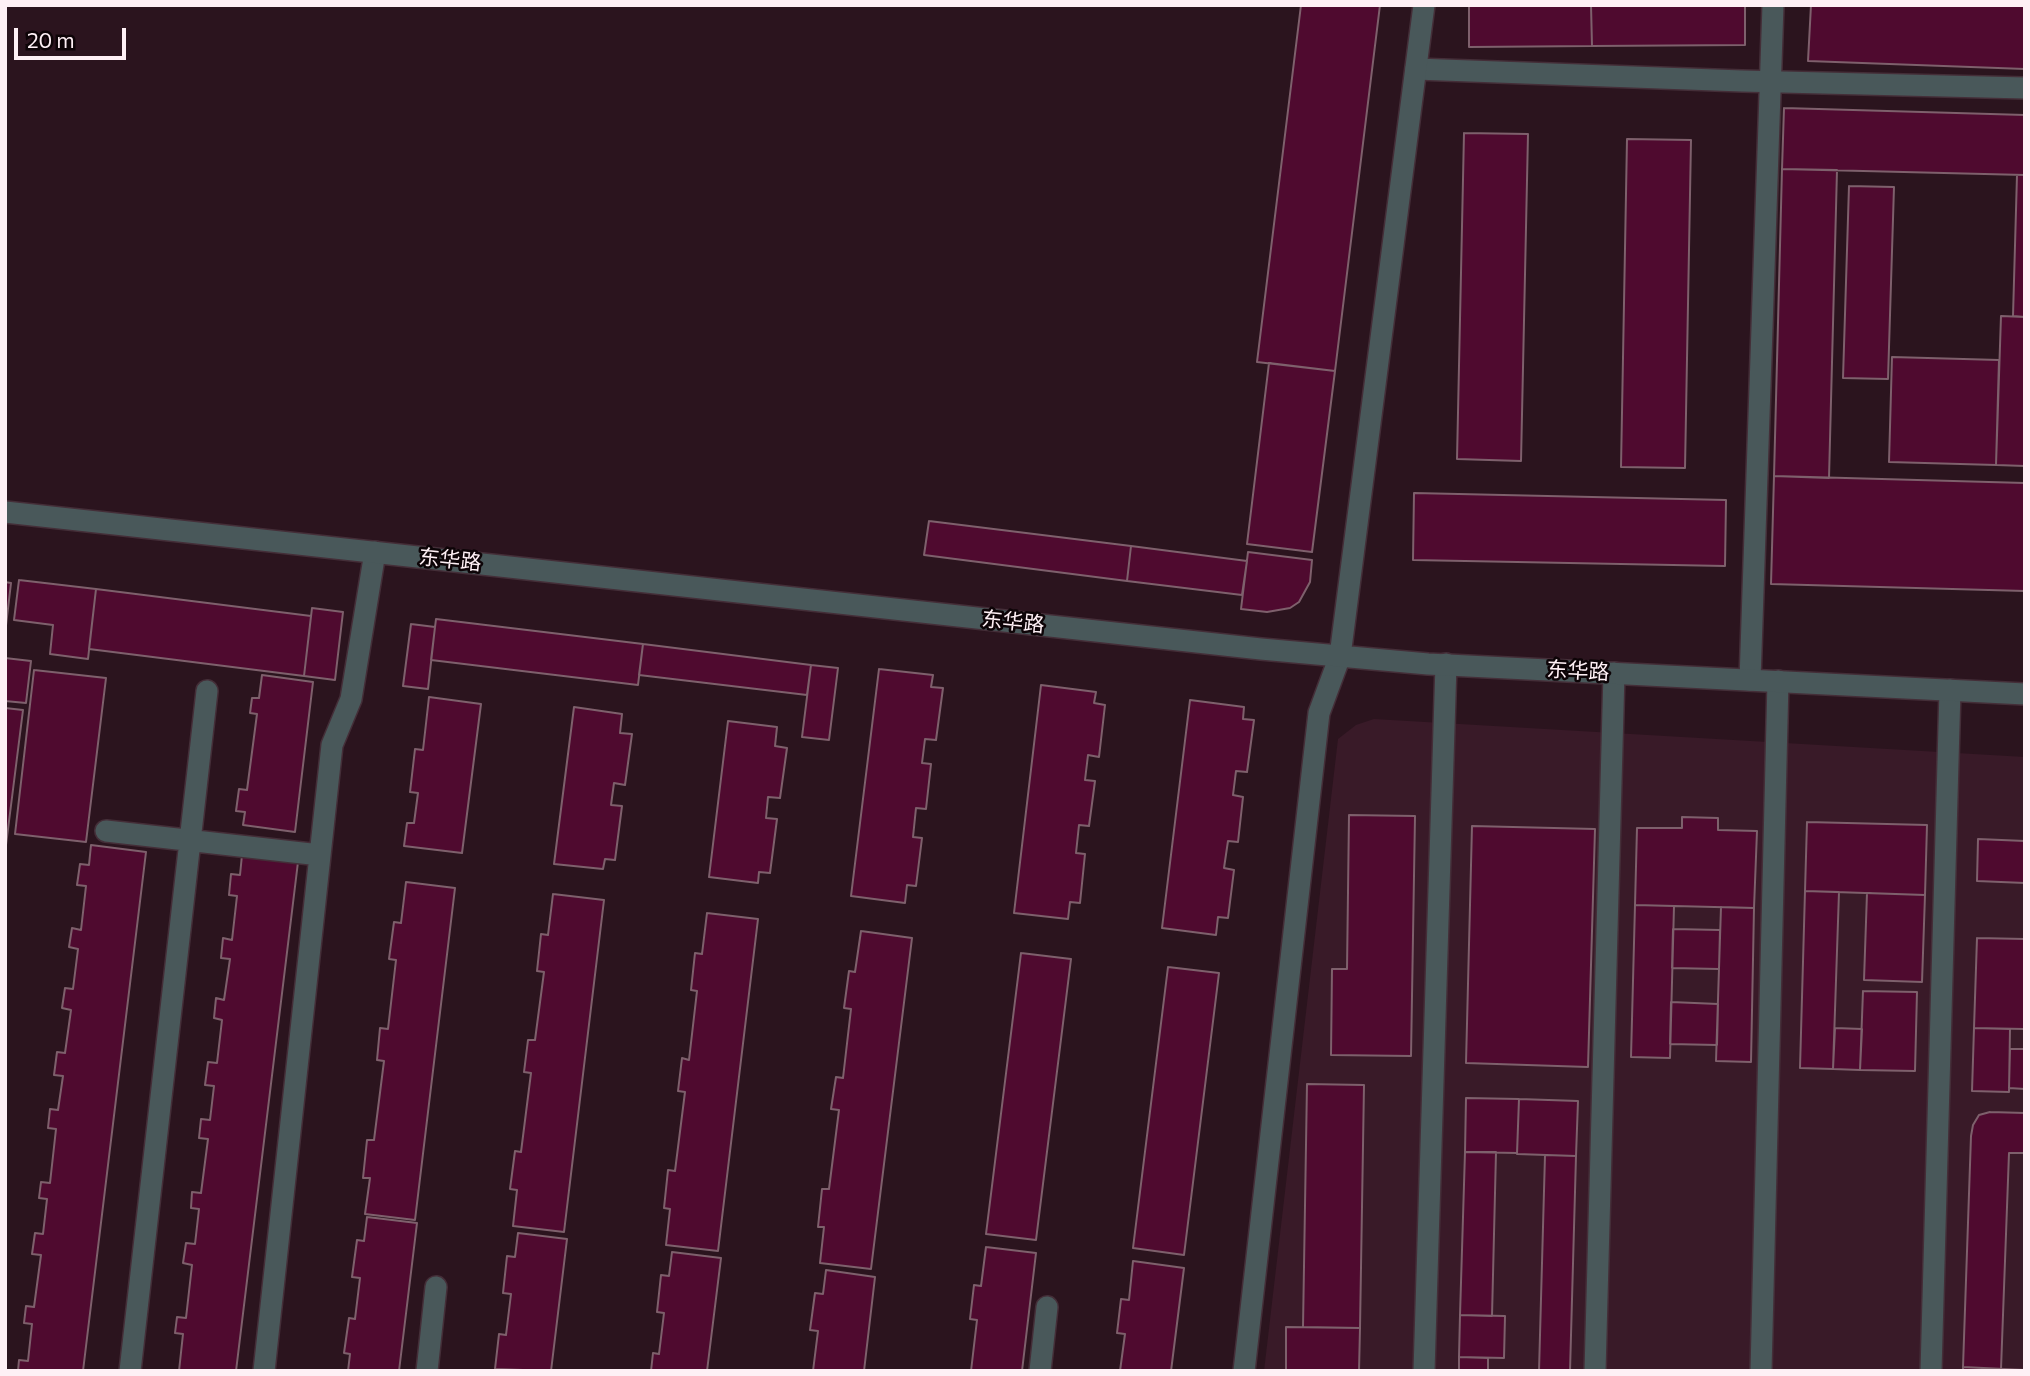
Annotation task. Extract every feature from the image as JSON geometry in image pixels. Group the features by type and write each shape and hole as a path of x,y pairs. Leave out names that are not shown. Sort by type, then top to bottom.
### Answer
{"street":[{"path":"1244,1371 1319,713 1340,656 1424,5"},
{"path":"1750,680 1773,5"},
{"path":"1416,69 2025,88"},
{"name":"东华路","path":"5,512 1261,649 1446,664 2025,694"},
{"path":"264,1371 332,745 351,699 375,552"},
{"path":"1424,1371 1446,664"},
{"path":"1595,1371 1614,673"},
{"path":"1760,1371 1778,681"},
{"path":"1931,1371 1950,690"},
{"path":"130,1371 207,691"},
{"path":"106,831 320,855"},
{"path":"426,1371 436,1287"},
{"path":"1040,1371 1047,1307"}],"shaded area":[{"path":"1374,719 2025,757 2025,1371 1264,1371 1338,739 1356,725"}],"building":[{"path":"1301,5 1380,5 1335,371 1257,362"},
{"path":"1469,5 1591,5 1592,46 1469,47"},
{"path":"1591,5 1745,5 1745,45 1592,46"},
{"path":"1811,5 2025,5 2025,69 1808,61"},
{"path":"1784,108 2025,115 2025,175 1782,169"},
{"path":"1464,133 1528,134 1521,461 1457,459"},
{"path":"1627,139 1691,140 1685,468 1621,467"},
{"path":"1782,169 1837,170 1829,478 1774,476"},
{"path":"2017,175 2025,175 2025,317 2013,316"},
{"path":"1849,186 1894,187 1888,379 1843,378"},
{"path":"2001,316 2025,317 2025,466 1996,465"},
{"path":"1892,357 1999,360 1996,465 1889,462"},
{"path":"1269,363 1335,371 1312,552 1247,544"},
{"path":"1774,476 2025,483 2025,591 1771,584"},
{"path":"1414,493 1726,500 1725,566 1413,560"},
{"path":"929,521 1131,546 1127,581 924,555"},
{"path":"1131,546 1247,561 1242,595 1127,581"},
{"path":"1248,552 1312,560 1310,582 1299,602 1290,608 1267,612 1241,609"},
{"path":"19,580 96,589 88,659 50,654 53,625 14,620"},
{"path":"5,582 11,583 5,634"},
{"path":"96,589 311,616 304,676 89,649"},
{"path":"312,608 343,612 335,680 304,676"},
{"path":"436,619 643,644 638,685 431,660"},
{"path":"411,624 435,627 428,689 403,686"},
{"path":"643,644 811,665 807,695 639,675"},
{"path":"5,658 31,661 26,703 5,701"},
{"path":"811,665 838,668 829,740 802,737"},
{"path":"879,669 933,675 931,687 943,688 936,740 925,739 922,763 931,764 926,809 916,808 913,837 922,838 916,886 907,885 905,903 851,896"},
{"path":"34,670 106,678 86,842 15,834"},
{"path":"262,675 313,682 295,832 243,825 245,812 236,811 239,789 247,790 257,714 250,713 252,698 259,698"},
{"path":"1041,685 1096,692 1094,703 1105,705 1099,757 1088,755 1085,780 1095,781 1089,826 1079,825 1076,853 1085,854 1080,903 1070,902 1068,919 1014,913"},
{"path":"429,697 481,704 462,853 404,846 407,823 414,823 418,793 410,792 415,749 423,750"},
{"path":"1190,700 1244,707 1243,719 1254,720 1247,772 1236,771 1233,795 1243,797 1238,842 1228,841 1224,868 1234,870 1228,918 1218,917 1216,935 1162,928"},
{"path":"574,707 622,714 620,733 632,734 625,785 614,783 611,805 622,806 615,860 605,859 603,869 554,864"},
{"path":"5,708 23,710 5,853"},
{"path":"728,721 777,727 775,746 787,748 780,798 768,797 766,818 777,819 770,873 759,872 758,883 709,877"},
{"path":"1349,815 1415,816 1411,1056 1331,1055 1332,969 1347,969"},
{"path":"1682,817 1718,818 1718,830 1757,831 1754,908 1635,905 1637,828 1682,828"},
{"path":"1807,822 1927,825 1925,895 1805,891"},
{"path":"1472,826 1595,829 1588,1067 1466,1063"},
{"path":"1978,839 2025,841 2025,883 1977,881"},
{"path":"91,845 146,852 83,1371 18,1371 19,1360 28,1361 32,1324 24,1323 26,1306 34,1307 41,1255 32,1254 35,1233 43,1234 47,1199 39,1198 41,1182 50,1183 56,1129 48,1128 50,1109 58,1110 63,1076 54,1075 57,1052 65,1053 71,1010 62,1008 65,988 73,989 78,949 69,947 72,928 81,930 86,886 77,885 80,864 89,865"},
{"path":"242,855 298,862 236,1371 179,1371 183,1334 175,1333 177,1317 186,1318 192,1265 183,1263 186,1243 195,1244 199,1209 191,1208 192,1192 201,1193 208,1139 199,1138 201,1119 210,1120 214,1086 205,1085 208,1062 217,1063 222,1020 214,1018 216,998 224,1000 230,959 221,958 223,938 232,940 237,896 229,895 231,874 240,875"},
{"path":"406,882 455,888 415,1220 365,1214 370,1178 363,1178 367,1140 374,1140 384,1061 377,1060 380,1028 388,1029 396,960 389,959 394,922 401,923"},
{"path":"1805,891 1839,892 1833,1069 1800,1068"},
{"path":"1867,893 1925,895 1922,982 1864,980"},
{"path":"553,894 604,900 564,1232 513,1226 517,1190 510,1189 515,1151 521,1152 531,1073 524,1072 528,1040 535,1040 544,972 537,971 541,934 548,935"},
{"path":"1635,905 1674,906 1670,1058 1631,1057"},
{"path":"1721,907 1754,908 1751,1062 1716,1061"},
{"path":"707,913 758,919 718,1251 666,1245 670,1209 664,1208 668,1170 675,1171 685,1092 678,1091 682,1058 689,1060 697,991 691,990 695,953 702,954"},
{"path":"1673,929 1720,930 1719,969 1672,968"},
{"path":"861,931 912,938 871,1269 820,1263 824,1227 818,1227 822,1189 829,1189 839,1110 831,1109 836,1077 843,1078 851,1009 844,1008 849,971 855,972"},
{"path":"1977,938 2025,939 2024,1029 1974,1028"},
{"path":"1021,953 1071,959 1036,1240 986,1234"},
{"path":"1168,967 1219,973 1184,1255 1133,1248"},
{"path":"1863,991 1917,992 1915,1071 1860,1070"},
{"path":"1671,1002 1718,1004 1717,1045 1670,1044"},
{"path":"1835,1028 1862,1029 1860,1070 1833,1069"},
{"path":"1974,1028 2010,1029 2009,1092 1972,1091"},
{"path":"2010,1049 2025,1049 2025,1089 2009,1088"},
{"path":"1307,1084 1364,1085 1360,1328 1303,1327"},
{"path":"1466,1098 1519,1099 1517,1153 1465,1152"},
{"path":"1519,1099 1578,1101 1576,1156 1517,1154"},
{"path":"1990,1112 2025,1113 2025,1153 2009,1153 2001,1369 1963,1367 1971,1136 1979,1115"},
{"path":"1465,1152 1496,1152 1492,1316 1460,1315"},
{"path":"1545,1155 1576,1156 1570,1371 1539,1371"},
{"path":"367,1217 417,1223 399,1371 348,1371 350,1354 344,1353 349,1318 355,1319 360,1278 352,1277 357,1240 364,1241"},
{"path":"518,1233 567,1239 551,1371 495,1369 499,1334 506,1335 511,1294 503,1293 507,1256 515,1257"},
{"path":"986,1247 1036,1253 1022,1371 971,1371 977,1320 970,1319 974,1285 981,1286"},
{"path":"672,1252 721,1258 707,1371 651,1371 653,1353 659,1354 664,1313 657,1312 661,1275 669,1276"},
{"path":"1133,1261 1184,1268 1171,1371 1120,1371 1125,1334 1117,1333 1121,1299 1129,1300"},
{"path":"826,1270 875,1277 864,1371 813,1371 818,1331 810,1330 815,1293 823,1294"},
{"path":"1460,1315 1505,1316 1504,1358 1459,1357"},
{"path":"1286,1327 1360,1328 1359,1371 1286,1371"},
{"path":"1459,1357 1488,1358 1488,1371 1459,1371"},
{"path":"1963,1367 2025,1370 2025,1371 1963,1371"}]}
